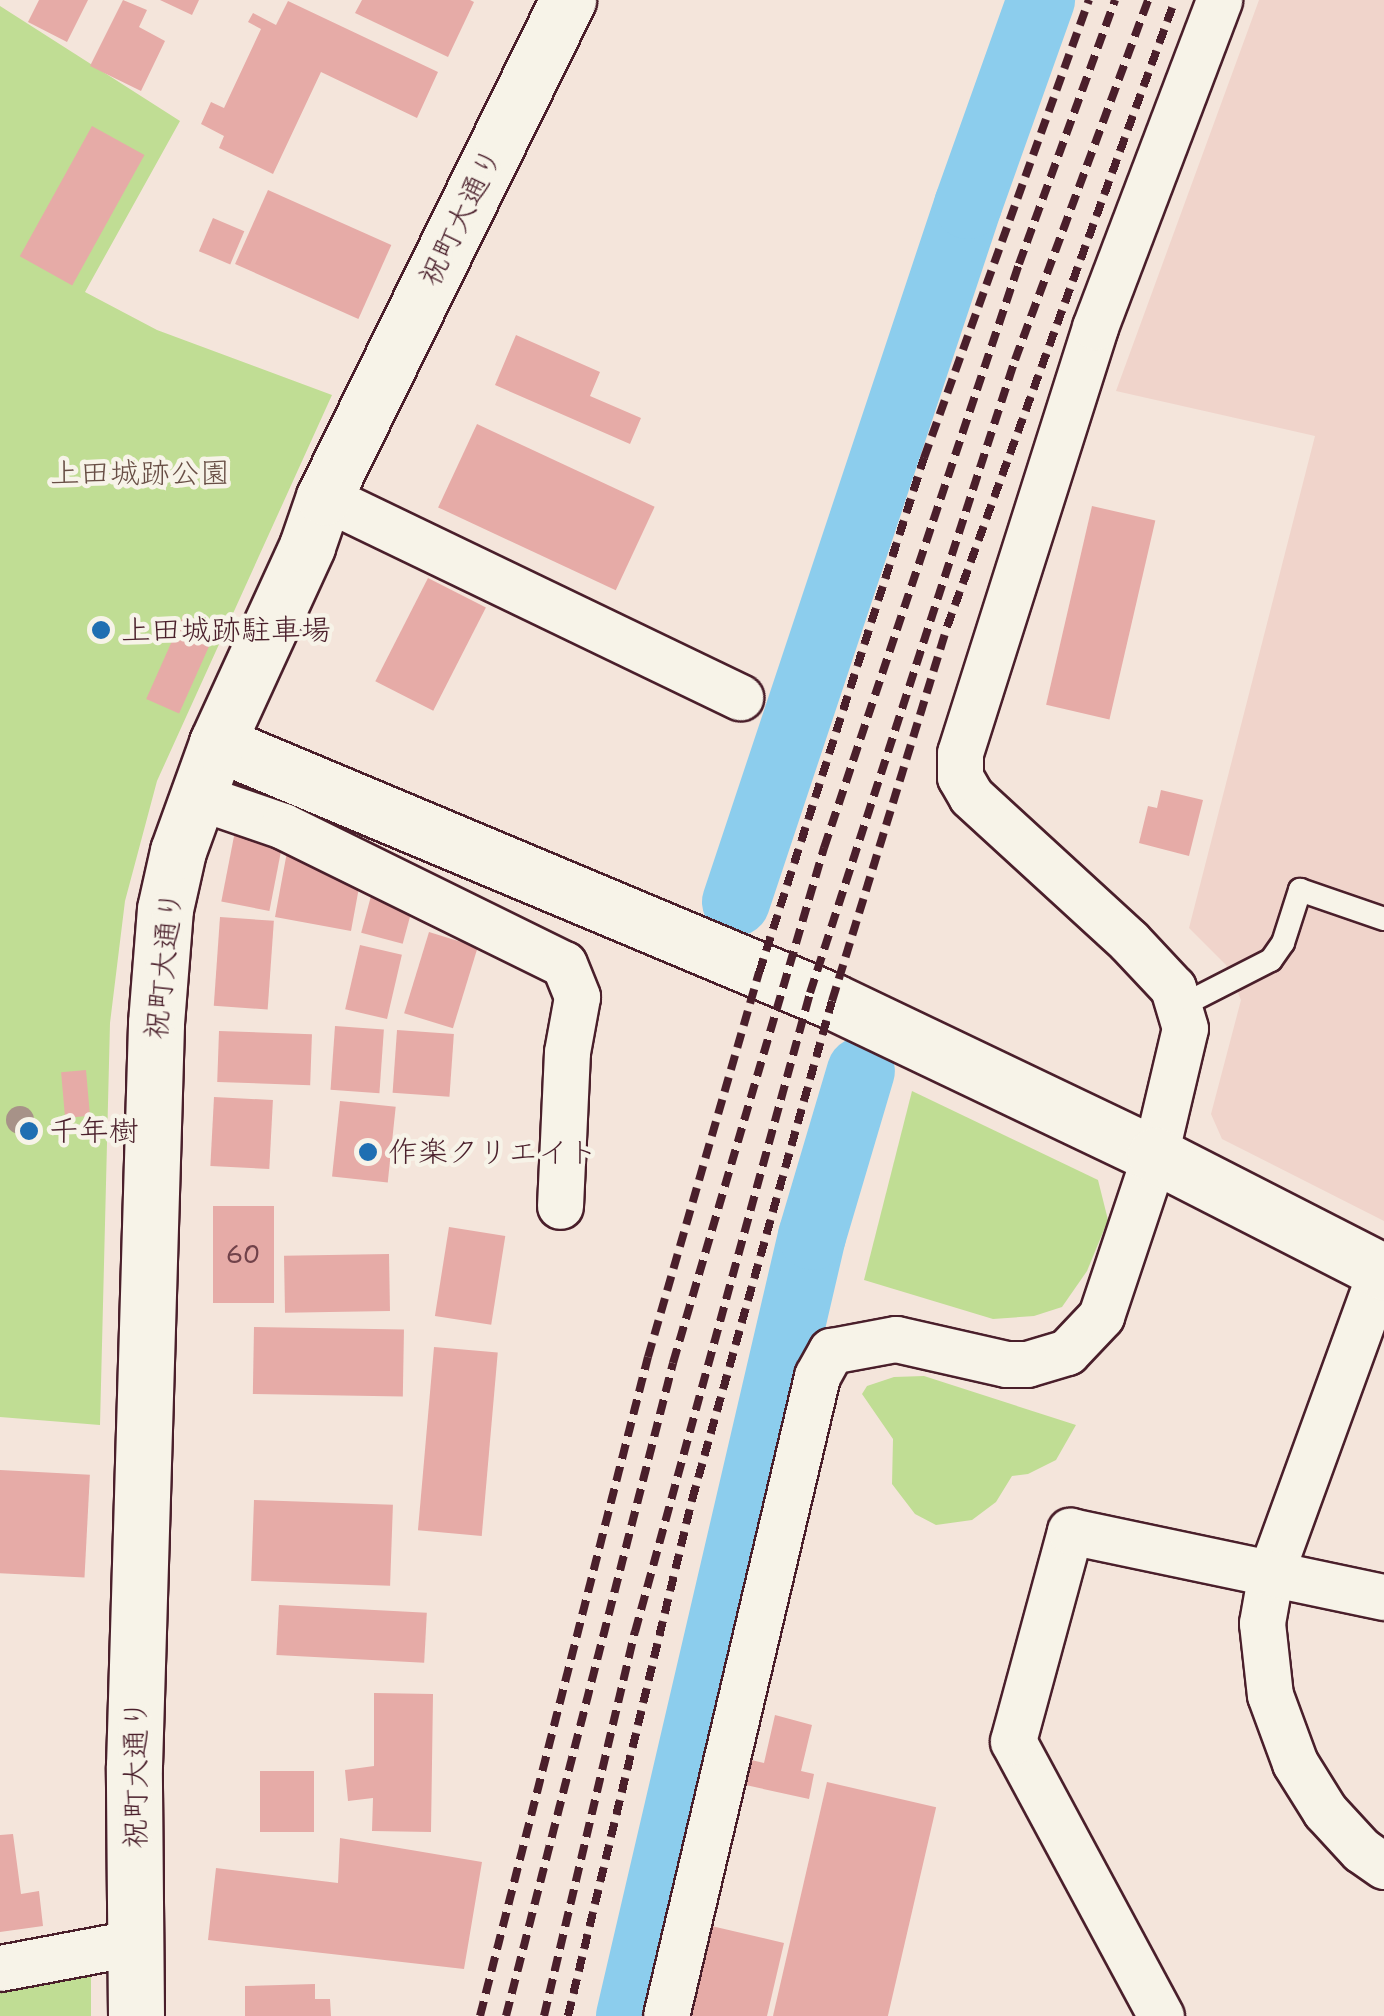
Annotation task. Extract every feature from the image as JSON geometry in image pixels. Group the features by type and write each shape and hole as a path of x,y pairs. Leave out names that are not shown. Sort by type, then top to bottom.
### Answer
{"street":[{"name":"祝町大通り","path":"136,2016 134,1766 159,964 178,851 216,742 307,546 324,497 568,0"},
{"path":"666,2016 817,1376 824,1363 831,1351 896,1339 1006,1364 1026,1364 1067,1352 1101,1316 1155,1155 1185,1028 1174,988 971,796 960,777 960,753 1096,327 1219,0"},
{"path":"324,497 740,697"},
{"path":"216,742 832,1001 1155,1155 1383,1271 1271,1572 1262,1623 1270,1695 1295,1763 1325,1811 1361,1850 1384,1866"},
{"path":"199,798 283,826 564,964 577,997 567,1052 560,1206"},
{"path":"1161,2016 1013,1741 1070,1530 1384,1597"},
{"path":"0,1968 137,1942"}],"lane":[{"path":"1181,1006 1271,960 1283,943 1300,890 1384,919"}],"shaded area":[{"path":"1259,0 1384,0 1384,1221 1222,1139 1211,1114 1241,1000 1226,965 1189,928 1315,436 1116,391"}],"green space":[{"name":"上田城跡公園","path":"0,6 180,121 85,292 157,330 332,395 157,781 125,901 110,1023 100,1425 0,1417"},
{"path":"912,1091 1098,1180 1108,1220 1087,1271 1062,1307 1034,1316 993,1319 864,1280"},
{"path":"924,1376 1076,1425 1056,1460 1028,1474 1012,1476 996,1502 972,1520 936,1525 915,1514 892,1484 893,1439 862,1394 867,1386 894,1377"},
{"path":"91,1968 91,2016 0,2016 0,1980"}],"building":[{"path":"39,0 88,0 67,42 28,22"},
{"path":"123,0 147,10 139,27 165,41 141,91 90,66"},
{"path":"160,0 199,0 192,15"},
{"path":"362,0 474,2 448,57 355,13"},
{"path":"288,1 438,72 417,118 321,72 273,174 219,148 224,136 201,124 211,102 224,108 261,29 248,22 253,13 276,25"},
{"path":"92,126 144,155 72,285 20,256"},
{"path":"268,190 391,245 358,319 235,264"},
{"path":"213,218 244,231 230,264 199,251"},
{"path":"516,335 600,372 590,396 641,418 630,444 495,385"},
{"path":"477,424 655,507 616,590 438,507"},
{"path":"1092,506 1155,521 1109,719 1046,705"},
{"path":"428,578 486,608 433,711 375,681"},
{"path":"184,614 217,629 179,714 146,699"},
{"path":"1161,790 1203,800 1189,856 1139,843 1148,806 1157,808"},
{"path":"236,826 284,835 269,911 221,902"},
{"path":"287,852 334,860 331,877 360,882 351,931 275,917"},
{"path":"371,896 413,907 403,944 361,933"},
{"path":"220,917 274,921 268,1010 214,1006"},
{"path":"429,932 478,947 453,1028 404,1013"},
{"path":"360,945 402,955 387,1019 345,1009"},
{"path":"335,1026 384,1029 379,1093 331,1090"},
{"path":"397,1030 454,1034 449,1097 393,1093"},
{"path":"219,1031 312,1034 310,1085 217,1082"},
{"path":"86,1070 90,1116 65,1118 61,1072"},
{"path":"214,1097 273,1100 269,1169 210,1166"},
{"path":"340,1101 396,1107 388,1182 332,1177"},
{"path":"213,1206 274,1206 274,1303 213,1303"},
{"path":"449,1227 505,1236 491,1325 435,1316"},
{"path":"389,1254 390,1311 285,1313 284,1256"},
{"path":"254,1327 404,1330 403,1397 253,1394"},
{"path":"434,1347 498,1353 482,1536 418,1530"},
{"path":"0,1470 90,1475 84,1578 0,1573"},
{"path":"254,1500 393,1505 390,1586 251,1581"},
{"path":"279,1605 427,1613 424,1663 276,1655"},
{"path":"374,1693 433,1694 431,1832 372,1831 373,1798 348,1801 345,1770 374,1766"},
{"path":"775,1715 812,1725 801,1771 814,1774 809,1799 741,1784 747,1759 764,1763"},
{"path":"260,1771 314,1771 314,1832 260,1832"},
{"path":"827,1782 936,1807 888,2016 773,2016"},
{"path":"13,1834 21,1894 39,1891 43,1926 0,1932 0,1835"},
{"path":"340,1838 482,1862 464,1969 208,1940 216,1868 338,1883"},
{"path":"703,1924 784,1943 767,2016 683,2016"},
{"path":"315,1984 315,1999 330,1999 331,2016 245,2016 245,1986"}],"waterway":[{"path":"736,902 968,205 1041,0"},
{"path":"630,2016 812,1236 861,1071"}],"railway":[{"path":"480,2016 648,1357 759,973 924,458 1089,0"},
{"path":"506,2016 673,1363 824,848 1019,264 1115,0"},
{"path":"544,2016 635,1632 810,993 1015,360 1148,0"},
{"path":"568,2016 692,1500 832,1001 947,627 1175,0"}],"place":[{"name":"上田城跡駐車場","path":"101,630"},
{"name":"千年樹","path":"29,1131"},
{"name":"作楽クリエイト","path":"368,1152"}]}
